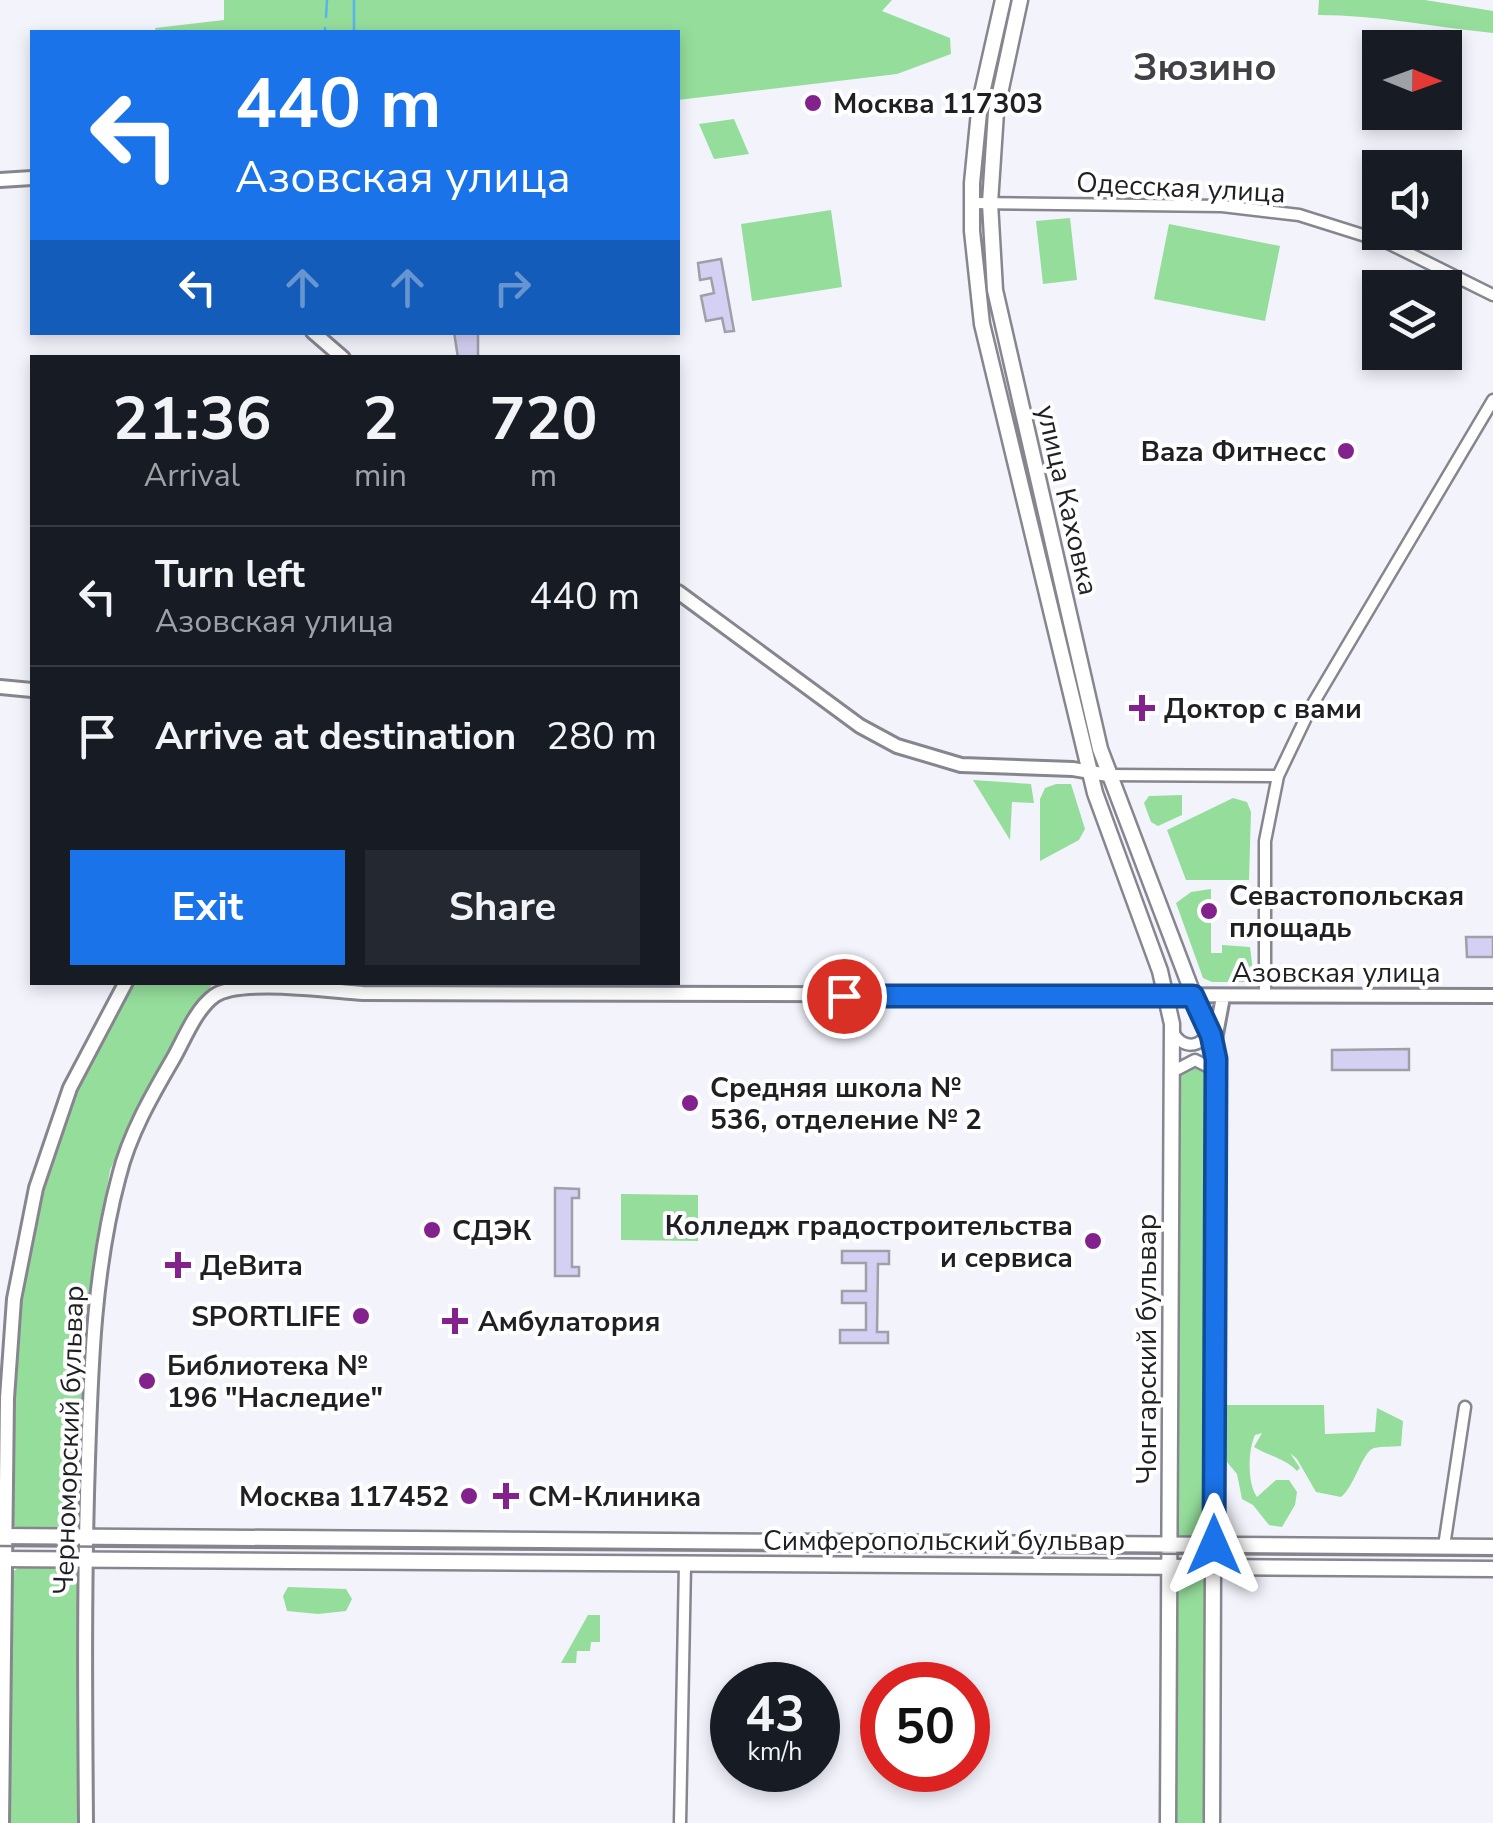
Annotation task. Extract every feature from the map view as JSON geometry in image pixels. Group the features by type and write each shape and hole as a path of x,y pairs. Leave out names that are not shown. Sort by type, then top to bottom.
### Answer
{"main road":[{"name":"улица Каховка","path":"1003,0 980,102 971,203 982,324 1090,772 1168,996"},
{"name":"улица Каховка","path":"1020,0 996,112 990,203 992,260 1002,320 1108,774 1193,996"},
{"name":"Чонгарский бульвар","path":"1168,996 1174,1071 1168,1823"},
{"path":"1193,996 1214,1045 1216,1071 1212,1823"},
{"name":"Симферопольский бульвар","path":"3,1536 1493,1547"},
{"path":"576,1540 576,1564"},
{"name":"Симферопольский бульвар","path":"3,1559 1493,1568"}],"street":[{"path":"0,180 30,178"},
{"name":"Одесская улица","path":"971,203 1222,206 1299,215 1388,243 1493,295"},
{"path":"316,335 340,355"},
{"path":"1265,995 1266,828 1278,776 1304,720 1493,400"},
{"path":"680,593 860,726 890,743 961,765 1108,774 1278,776"},
{"path":"0,687 30,690"},
{"name":"Черноморский бульвар","path":"2,1823 3,1536 14,1299 36,1188 70,1088 124,985"},
{"path":"296,990 305,985"},
{"name":"Азовская улица","path":"348,985 363,993 1493,996"},
{"name":"Черноморский бульвар","path":"86,1823 86,1537 92,1329 104,1247 126,1155 157,1086 212,998 230,988 363,993"},
{"path":"1214,1045 1223,997"},
{"path":"1173,1031 1182,1043 1192,1045 1201,1042 1208,1029"},
{"path":"1174,1071 1195,1060 1216,1071"},
{"path":"1444,1546 1465,1407"},
{"path":"680,1823 684,1564"}],"green space":[{"path":"224,0 892,0 882,11 950,38 951,54 897,74 680,100 680,30 155,28 224,20"},
{"path":"1319,0 1425,0 1493,11 1493,33 1318,15"},
{"path":"734,119 749,154 714,159 699,124"},
{"path":"831,210 842,287 752,301 741,224"},
{"path":"1070,218 1077,280 1043,284 1036,221"},
{"path":"1169,224 1280,246 1265,321 1154,299"},
{"path":"973,780 1031,784 1034,803 1012,802 1010,840"},
{"path":"1071,784 1085,829 1079,840 1040,861 1040,799 1045,788"},
{"path":"1182,795 1182,815 1158,826 1151,822 1144,803 1149,796"},
{"path":"1233,798 1247,802 1251,812 1249,880 1186,880 1167,830"},
{"path":"1211,889 1211,953 1222,953 1222,945 1250,947 1254,979 1248,982 1212,982 1203,978 1176,903 1191,892"},
{"path":"129,985 212,985 150,1084 110,1170 82,1337 79,1533 23,1532 11,1523 13,1413 29,1250 55,1144 93,1050"},
{"path":"1190,1064 1204,1065 1213,1073 1210,1538 1177,1538 1180,1073"},
{"path":"621,1194 698,1195 698,1241 621,1240"},
{"path":"1226,1405 1324,1405 1325,1434 1375,1432 1377,1408 1403,1421 1401,1446 1370,1451 1341,1497 1316,1492 1297,1459 1290,1453 1300,1468 1297,1471 1254,1447 1262,1433 1255,1435 1250,1466 1257,1497 1276,1480 1289,1480 1297,1492 1295,1505 1282,1527 1269,1525 1253,1505 1242,1499 1237,1474 1227,1462"},
{"path":"72,1566 81,1575 79,1823 6,1823 8,1576 19,1567"},
{"path":"1177,1574 1210,1574 1207,1823 1175,1823"},
{"path":"288,1587 346,1589 352,1599 346,1611 287,1611 283,1596"},
{"path":"588,1615 600,1615 600,1642 591,1642 590,1651 577,1651 576,1663 561,1663"}],"building":[{"path":"721,259 734,331 725,332 722,318 706,321 701,296 714,293 711,278 700,280 698,263"},
{"path":"454,335 478,335 478,355 458,355"},
{"path":"1466,937 1493,937 1493,957 1467,957"},
{"path":"1409,1049 1409,1070 1332,1070 1332,1050"},
{"path":"555,1188 579,1189 579,1198 572,1198 572,1267 579,1267 579,1276 555,1276"},
{"path":"842,1251 889,1251 889,1264 878,1264 877,1332 888,1332 888,1343 840,1343 840,1330 866,1330 866,1303 842,1303 842,1291 866,1291 866,1263 842,1263"}],"waterway":[{"path":"326,17 327,0"},
{"path":"354,0 354,30"}],"tram line":[{"path":"0,1546 1493,1556"}],"place":[{"name":"Москва 117303","path":"813,103"},
{"name":"Baza Фитнесс","path":"1346,451"},
{"name":"Доктор с вами","path":"1142,708"},
{"name":"Севастопольская площадь","path":"1209,911"},
{"name":"Средняя школа № 536, отделение № 2","path":"690,1103"},
{"name":"СДЭК","path":"432,1230"},
{"name":"Колледж градостроительства и сервиса","path":"1093,1241"},
{"name":"ДеВита","path":"178,1265"},
{"name":"SPORTLIFE","path":"361,1316"},
{"name":"Амбулатория","path":"455,1321"},
{"name":"Библиотека № 196 \"Наследие\"","path":"147,1381"},
{"name":"Москва 117452","path":"469,1496"},
{"name":"СМ-Клиника","path":"506,1496"}],"district":[{"name":"Зюзино","path":"1205,67"}],"route":[{"path":"844,996 1193,996 1216,1052 1214,1545"}]}
